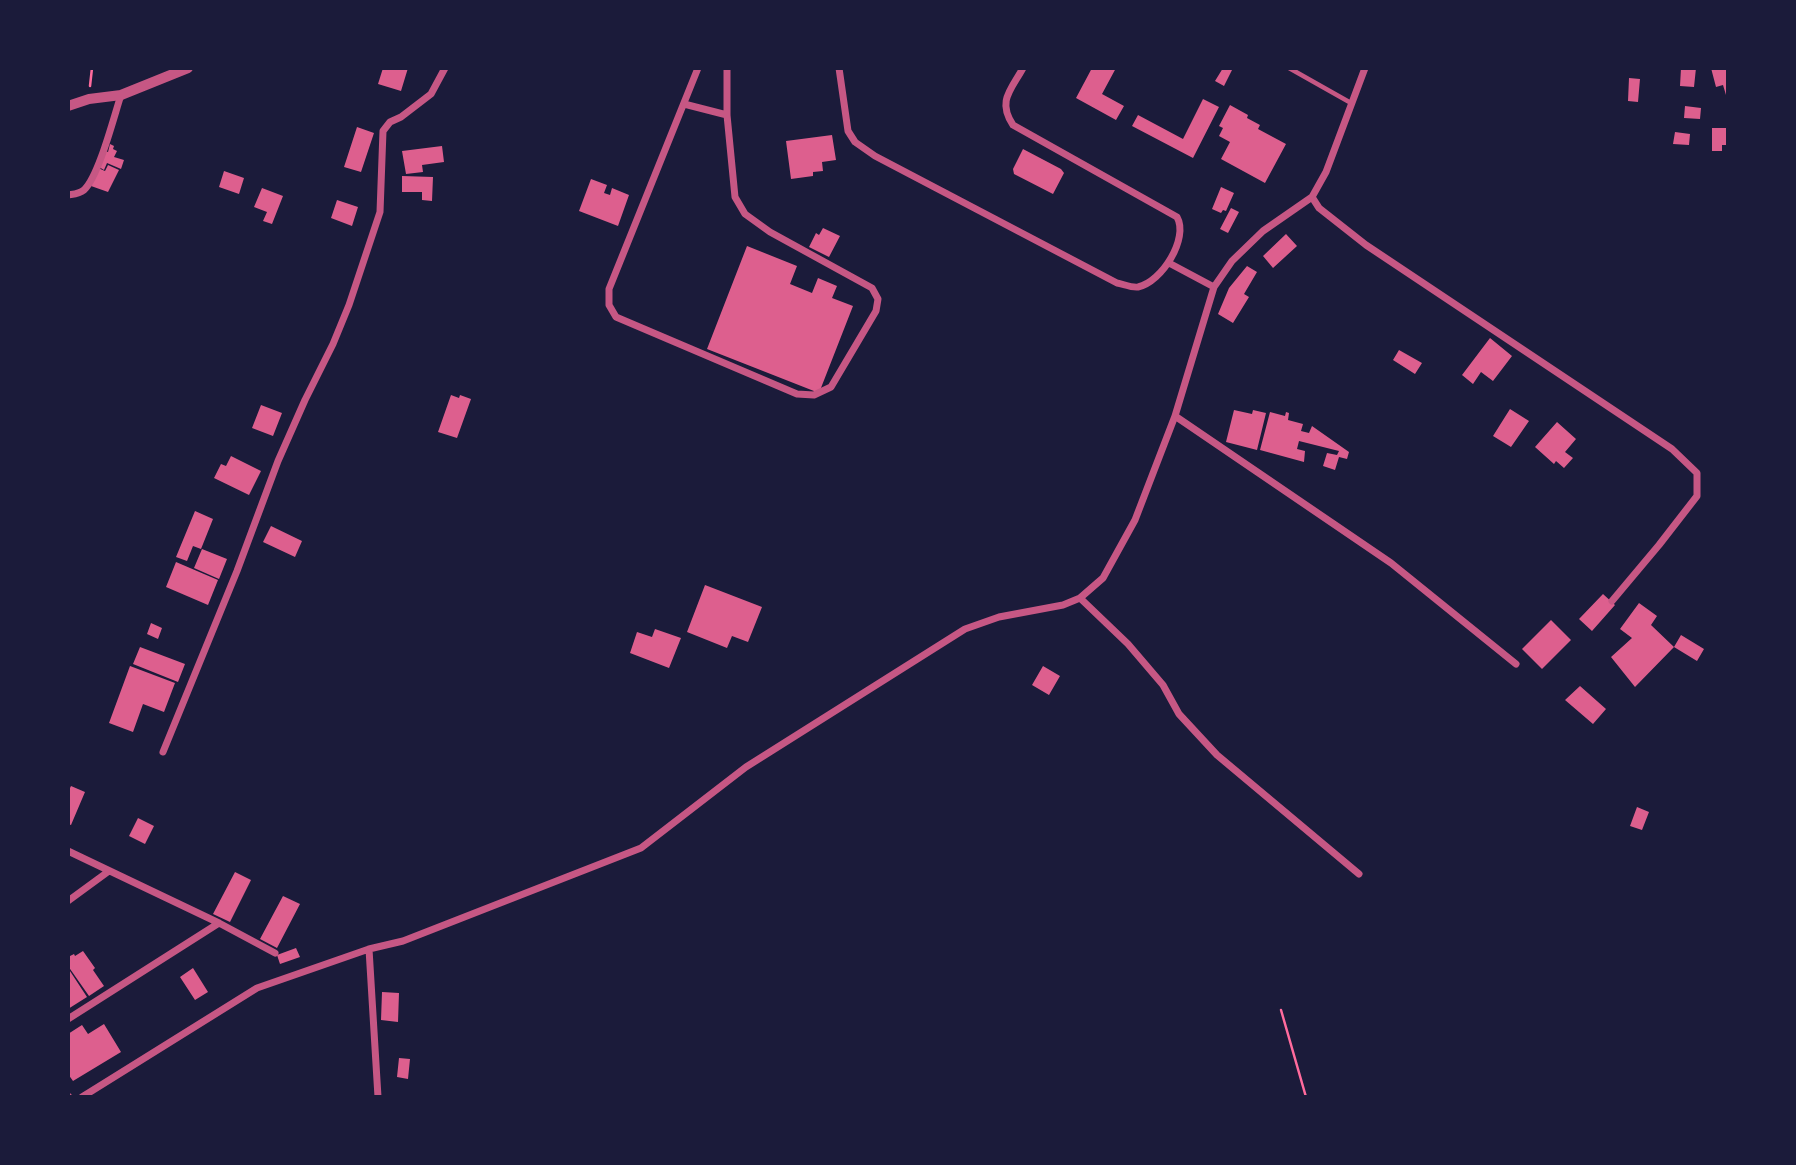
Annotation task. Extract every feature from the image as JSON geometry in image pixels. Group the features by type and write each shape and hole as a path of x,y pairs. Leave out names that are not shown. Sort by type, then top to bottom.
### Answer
{"street":[{"path":"68,106 89,99 121,95 188,68"},
{"path":"163,752 237,571 278,461 349,305 380,212 383,131 390,122 431,94 445,68"},
{"path":"698,68 609,289 609,305 616,317 797,394 814,395 831,387 876,311 878,299 872,288 770,232 745,214 735,197 727,115 727,68"},
{"path":"839,68 848,131 855,142 875,156 1117,283 1136,288 1151,282 1169,263 1180,234 1181,224 1177,217 1013,125 1006,114 1004,102 1023,68"},
{"path":"82,1097 257,988 369,949 402,941 641,848 746,767 965,629 999,617 1063,605 1080,598 1104,578 1135,520 1175,416 1214,288 1232,261 1262,231 1312,197 1325,172 1365,68"},
{"path":"68,195 81,192 90,183 121,95"},
{"path":"684,104 727,115"},
{"path":"1312,197 1319,208 1366,246 1672,449 1697,472 1697,496 1612,601"},
{"path":"1169,263 1214,288"},
{"path":"1175,416 1391,563 1516,664"},
{"path":"1080,598 1128,644 1163,685 1179,714 1217,755 1359,874"},
{"path":"68,851 219,923 275,953"},
{"path":"68,901 109,871"},
{"path":"68,1019 219,923"},
{"path":"369,949 378,1097"}],"lane":[{"path":"1289,68 1352,103"}],"path":[{"path":"89,99 92,68"},
{"path":"1281,1010 1306,1097"}],"building":[{"path":"383,68 408,68 401,91 378,84"},
{"path":"1092,68 1116,68 1102,94 1124,106 1116,120 1076,98"},
{"path":"1223,68 1233,68 1224,86 1215,81"},
{"path":"1681,68 1696,68 1694,87 1680,86"},
{"path":"1711,68 1728,68 1728,94 1726,95 1723,85 1716,87"},
{"path":"1629,78 1640,79 1638,102 1628,101"},
{"path":"1203,99 1219,107 1193,158 1132,126 1138,115 1183,139"},
{"path":"1230,105 1260,125 1258,129 1286,144 1265,183 1221,159 1230,142 1219,136 1223,128 1219,126"},
{"path":"1685,106 1701,108 1700,119 1684,118"},
{"path":"357,127 374,133 361,172 344,167"},
{"path":"1712,128 1727,128 1727,145 1722,145 1722,151 1712,151"},
{"path":"1675,132 1690,134 1689,145 1673,144"},
{"path":"832,135 836,160 822,162 823,171 813,172 813,176 791,179 786,141"},
{"path":"110,144 117,151 114,157 124,160 121,169 107,163 104,170 99,167"},
{"path":"442,146 444,162 422,165 423,172 406,174 402,151"},
{"path":"1023,149 1064,173 1053,194 1014,174 1013,169"},
{"path":"108,165 119,170 108,192 91,186 98,168 105,171"},
{"path":"224,171 244,178 239,194 219,187"},
{"path":"402,176 433,177 432,201 422,200 422,192 402,192"},
{"path":"591,179 607,185 604,193 610,195 612,188 629,195 618,226 579,211"},
{"path":"1221,187 1234,193 1226,211 1221,213 1212,209"},
{"path":"262,188 283,196 272,224 263,221 267,212 254,207"},
{"path":"337,200 358,207 352,226 331,218"},
{"path":"1231,208 1239,212 1228,233 1220,229"},
{"path":"823,228 840,236 829,257 809,247 816,233 819,235"},
{"path":"1286,234 1297,246 1273,268 1263,256"},
{"path":"747,246 797,266 790,284 812,293 818,278 837,286 832,298 853,306 819,393 707,349"},
{"path":"1247,266 1257,272 1244,294 1249,297 1233,323 1218,314 1229,288"},
{"path":"1490,338 1512,356 1493,381 1481,372 1473,384 1462,375"},
{"path":"1399,350 1422,363 1415,374 1393,360"},
{"path":"451,395 471,399 457,438 438,432"},
{"path":"261,405 282,413 273,436 252,428"},
{"path":"1510,409 1529,421 1511,447 1493,436"},
{"path":"1234,410 1252,414 1253,410 1266,413 1257,450 1226,442"},
{"path":"1270,412 1285,416 1286,412 1289,413 1288,420 1303,424 1301,431 1309,433 1312,426 1349,452 1347,459 1339,457 1335,470 1323,466 1327,453 1337,455 1339,451 1299,441 1297,449 1305,451 1304,462 1260,450"},
{"path":"1557,422 1576,439 1565,452 1573,458 1564,468 1556,461 1554,464 1535,447"},
{"path":"231,456 261,471 249,495 214,478 221,464 226,466"},
{"path":"195,511 213,519 201,549 193,546 187,561 176,557"},
{"path":"271,526 302,541 295,557 263,542"},
{"path":"202,549 227,559 219,579 194,568"},
{"path":"176,562 218,580 208,605 166,587"},
{"path":"705,585 762,607 748,642 732,636 727,648 687,632"},
{"path":"1603,594 1615,605 1592,631 1579,619"},
{"path":"1639,603 1657,616 1651,625 1674,647 1635,687 1611,657 1632,638 1620,629"},
{"path":"1551,620 1571,640 1542,669 1522,649"},
{"path":"151,623 162,628 158,639 147,634"},
{"path":"655,629 681,638 669,668 630,653 637,632 652,637"},
{"path":"1681,635 1704,649 1697,661 1674,647"},
{"path":"140,647 185,664 178,682 133,664"},
{"path":"130,666 175,683 164,712 143,704 133,732 109,723"},
{"path":"1043,666 1060,676 1049,695 1032,685"},
{"path":"1580,686 1606,709 1593,724 1565,700"},
{"path":"71,786 85,792 71,825 68,824 68,792"},
{"path":"1637,807 1649,812 1642,830 1630,826"},
{"path":"138,818 154,826 145,844 129,836"},
{"path":"235,872 251,880 230,922 213,914"},
{"path":"283,896 300,904 277,948 260,939"},
{"path":"296,948 300,957 280,964 277,955"},
{"path":"83,951 104,986 89,996 68,966 68,957"},
{"path":"68,968 87,997 68,1009"},
{"path":"193,968 208,992 195,1000 180,977"},
{"path":"382,992 399,993 398,1022 381,1020"},
{"path":"104,1024 121,1052 73,1081 68,1074 68,1034 82,1025 88,1034"},
{"path":"399,1058 410,1059 408,1079 397,1077"}]}
